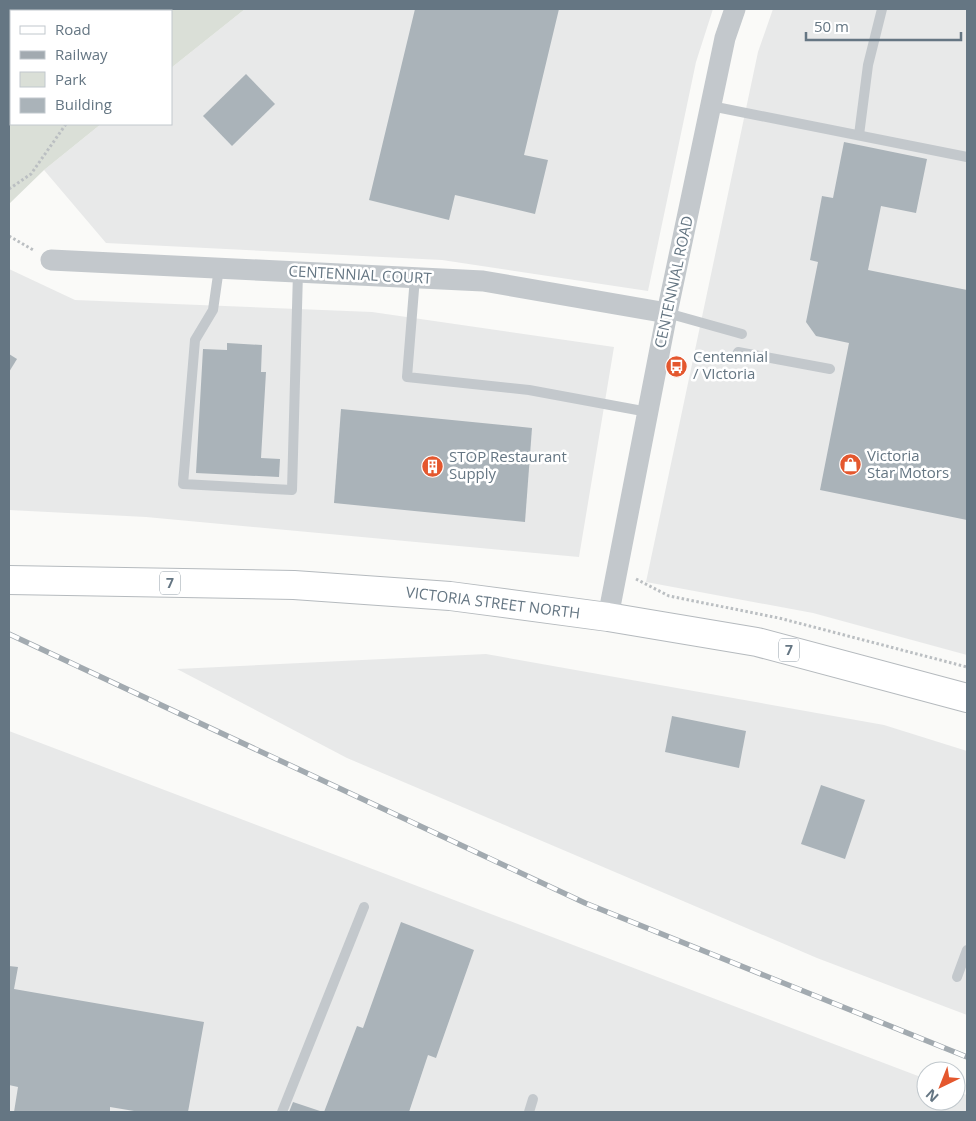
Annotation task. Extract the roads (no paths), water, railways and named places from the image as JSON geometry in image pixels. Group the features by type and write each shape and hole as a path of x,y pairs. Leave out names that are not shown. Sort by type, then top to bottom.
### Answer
{"main road":[{"name":"VICTORIA STREET NORTH","path":"9,580 294,585 450,596 608,617 756,642 967,698"}],"street":[{"name":"CENTENNIAL ROAD","path":"608,617 667,313 725,38 734,9"},
{"name":"CENTENNIAL COURT","path":"51,260 483,281 667,313"}],"lane":[{"path":"859,135 868,66 882,9"},
{"path":"711,106 967,157"},
{"path":"219,268 213,310 194,340 183,484 292,490 298,272"},
{"path":"414,278 406,377 529,390 648,412"},
{"path":"667,313 742,334"},
{"path":"738,352 830,369"},
{"path":"282,1112 364,907"},
{"path":"957,977 967,950"},
{"path":"529,1112 533,1099"}],"railway":[{"path":"9,634 585,903 967,1057"}],"place":[{"name":"Centennial / VIctoria","path":"677,366"},
{"name":"Victoria Star Motors","path":"851,465"},
{"name":"STOP Restaurant Supply","path":"433,466"}]}
